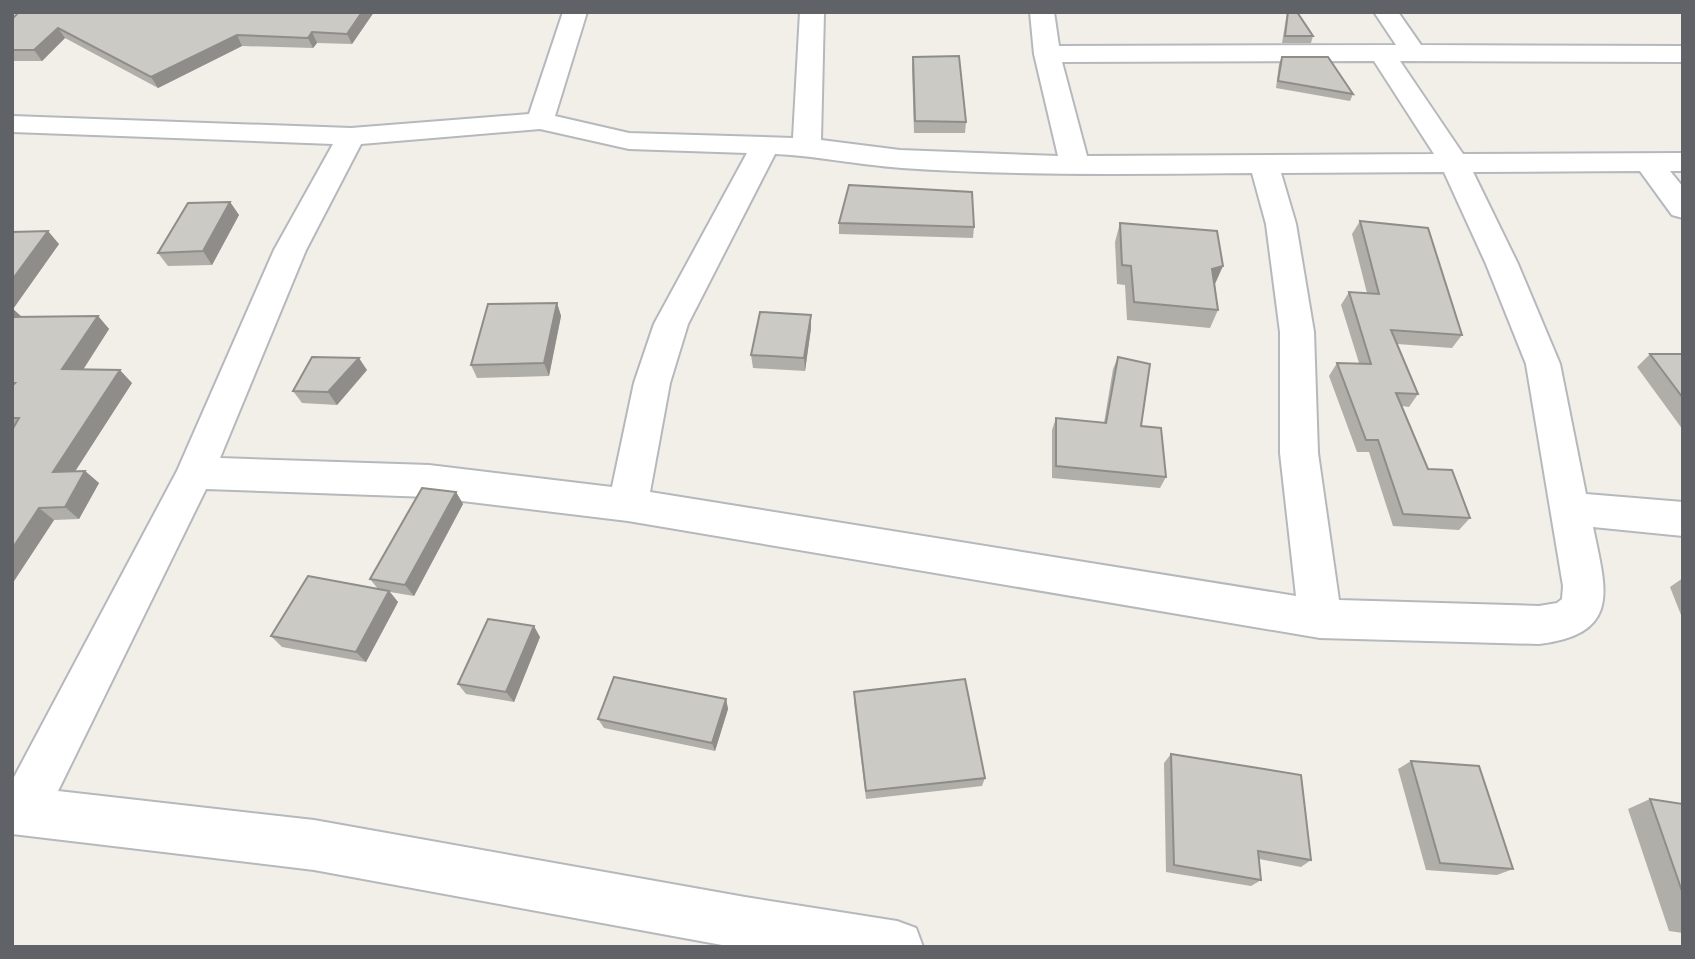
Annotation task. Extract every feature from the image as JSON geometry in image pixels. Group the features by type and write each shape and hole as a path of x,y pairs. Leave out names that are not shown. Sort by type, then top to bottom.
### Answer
{"street":[{"path":"540,121 575,12"},
{"path":"807,147 813,12"},
{"path":"1042,12 1047,54 1075,165"},
{"path":"195,472 429,481 628,505 1320,619 1539,625 1563,622 1577,614 1584,602 1571,509 1543,364 1502,264 1398,53 1386,12"},
{"path":"1047,54 1683,54"},
{"path":"12,124 351,136 540,121 629,141 807,147 900,159 1075,165 1683,162"},
{"path":"351,136 290,250 195,472 18,810 314,845 745,923 897,947"},
{"path":"628,505 652,383 670,324 765,146"},
{"path":"1648,162 1683,208"},
{"path":"1264,164 1281,224 1297,332 1299,453 1320,619"},
{"path":"1571,509 1683,519"}],"building":[{"path":"19,12 362,12 347,34 312,32 308,38 237,35 151,77 58,28 34,50 12,50 12,19"},
{"path":"1288,12 1297,12 1313,36 1285,36"},
{"path":"959,56 966,122 915,121 913,57"},
{"path":"1282,57 1328,57 1353,94 1278,81"},
{"path":"849,185 972,192 974,227 839,223"},
{"path":"230,202 203,251 158,253 188,203"},
{"path":"1360,221 1428,228 1462,335 1391,330 1418,394 1396,393 1428,469 1452,470 1470,518 1403,514 1378,440 1366,440 1337,363 1371,364 1349,292 1379,294"},
{"path":"1120,223 1217,231 1223,266 1212,269 1218,310 1134,302 1131,266 1122,265"},
{"path":"48,231 12,280 12,232"},
{"path":"557,303 544,363 471,365 488,304"},
{"path":"760,312 811,315 804,358 751,355"},
{"path":"98,316 62,369 120,370 53,472 85,471 65,507 39,508 12,549 12,430 19,418 12,418 12,386 15,383 12,383 12,317"},
{"path":"1650,354 1683,354 1683,398"},
{"path":"312,357 359,358 328,392 293,391"},
{"path":"1118,357 1150,364 1141,426 1161,428 1166,477 1056,466 1056,418 1106,423"},
{"path":"422,488 456,492 405,585 370,579"},
{"path":"308,576 389,591 356,652 271,636"},
{"path":"488,619 534,626 506,692 458,684"},
{"path":"614,677 726,699 712,743 598,719"},
{"path":"965,679 985,778 866,791 854,692"},
{"path":"1171,754 1301,775 1311,860 1258,851 1261,880 1174,865"},
{"path":"1411,761 1479,766 1513,869 1440,863"},
{"path":"1650,799 1683,804 1683,894"}]}
